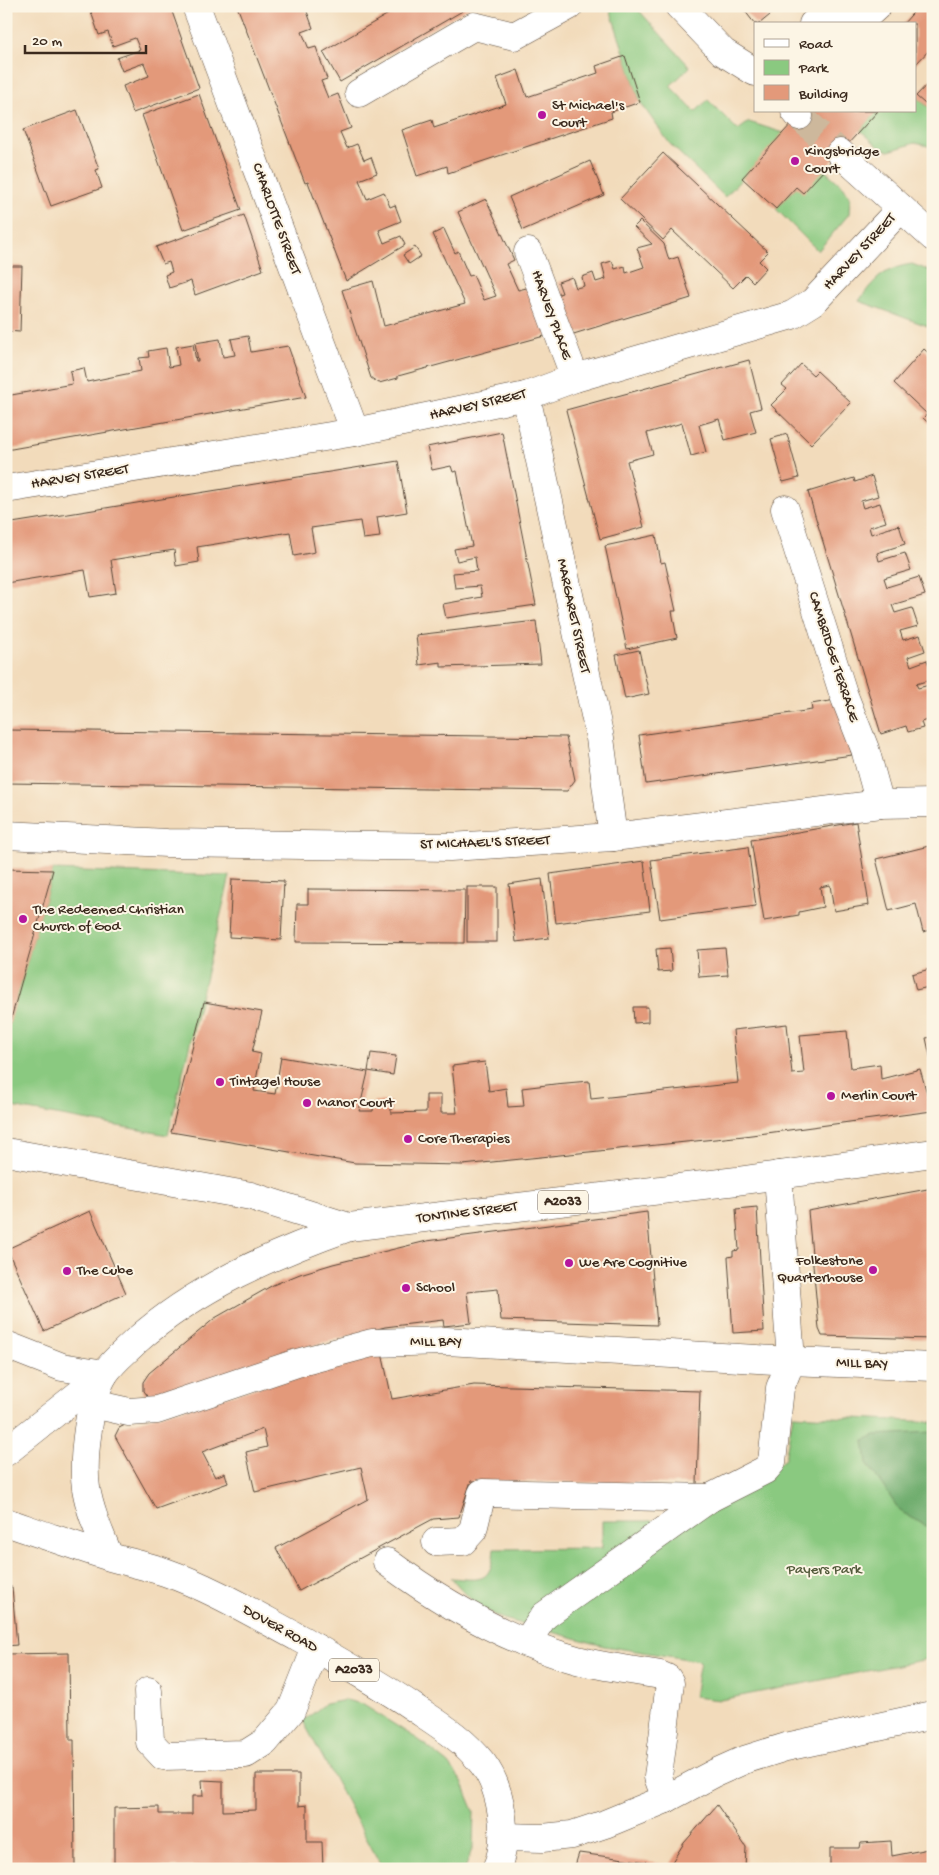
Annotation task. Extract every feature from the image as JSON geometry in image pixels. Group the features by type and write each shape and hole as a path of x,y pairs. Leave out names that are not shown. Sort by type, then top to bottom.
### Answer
{"street":[{"name":"CHARLOTTE STREET","path":"196,6 355,432"},
{"path":"359,93 474,26 514,36 569,6"},
{"path":"679,6 722,52 754,71"},
{"path":"830,18 866,17 877,6"},
{"path":"840,153 933,237"},
{"name":"HARVEY STREET","path":"6,489 355,432 526,396 575,378 792,315 814,302 900,208"},
{"name":"HARVEY PLACE","path":"528,252 575,378"},
{"name":"MARGARET STREET","path":"526,396 600,738 613,837"},
{"name":"CAMBRIDGE TERRACE","path":"785,509 843,694 865,749 880,804"},
{"name":"ST MICHAEL'S STREET","path":"6,835 167,843 450,847 613,837 880,804 933,803"},
{"name":"TONTINE STREET","path":"6,1152 251,1196 349,1227 778,1175 933,1153"},
{"path":"526,1643 544,1616 710,1498 765,1470 772,1462 780,1388 791,1362 778,1175"},
{"name":"A2033","path":"109,1556 92,1512 86,1487 86,1452 93,1404 104,1374 123,1353 156,1324 211,1288 301,1244 349,1227"},
{"name":"MILL BAY","path":"93,1404 129,1412 157,1410 297,1363 372,1343 446,1341 791,1362 933,1367"},
{"path":"6,1345 62,1367 104,1374"},
{"path":"6,1452 104,1374"},
{"path":"436,1542 462,1541 473,1530 482,1493 710,1498"},
{"name":"DOVER ROAD","path":"6,1522 109,1556 165,1572 202,1588 316,1648 381,1686 462,1740 484,1766 498,1798 504,1837 496,1869"},
{"path":"387,1562 417,1584 490,1627 526,1643 578,1660 660,1675 667,1678 670,1684 658,1777 666,1799"},
{"path":"148,1692 150,1742 163,1756 246,1754 265,1742 290,1711 316,1648"},
{"path":"504,1837 542,1838 572,1835 605,1824 666,1799 744,1760 778,1750 933,1715"}],"green space":[{"path":"616,6 635,6 690,67 670,86 695,112 708,100 738,130 749,122 784,133 725,197 670,144 640,102 610,9"},
{"path":"916,97 933,111 933,147 915,143 889,151 879,147 860,130 877,112 916,112"},
{"path":"824,170 844,187 850,198 849,214 818,251 776,209 796,187"},
{"path":"912,264 933,272 933,328 859,301 870,286 881,276 894,268"},
{"path":"53,870 230,876 168,1135 6,1106 6,1035"},
{"name":"Payers Park","path":"793,1415 933,1422 933,1658 720,1700 694,1697 700,1661 604,1646 504,1619 477,1606 451,1578 477,1579 483,1577 490,1569 494,1549 602,1548 602,1521 648,1521 708,1515 785,1459"},
{"path":"933,1432 933,1530 900,1511 867,1463 864,1440 875,1435"},
{"path":"346,1700 362,1704 419,1740 449,1764 462,1782 474,1811 473,1846 465,1869 383,1869 303,1721 325,1704"}],"building":[{"path":"89,6 170,6 199,88 133,113 123,86 149,76 144,63 122,71 117,58 140,50 135,38 113,46 108,32 99,35"},
{"path":"237,6 305,6 313,28 302,32 309,49 316,47 327,79 321,81 328,98 338,94 351,128 340,132 347,148 357,144 364,160 371,157 377,173 359,180 367,199 384,192 390,207 395,205 401,221 379,230 384,243 401,236 405,245 346,281 308,182 305,183"},
{"path":"402,6 471,6 340,82 323,52"},
{"path":"741,6 781,6 761,22 754,23"},
{"path":"919,6 933,6 933,46 916,64 916,22 905,22"},
{"name":"St Michael's Court","path":"625,56 640,102 611,112 612,118 448,173 447,166 417,176 402,130 432,120 434,128 506,104 497,78 518,70 527,97 598,73 596,66"},
{"path":"933,78 933,111 916,96"},
{"path":"199,94 241,210 183,230 142,115"},
{"path":"77,110 99,169 96,170 102,188 51,206 23,130"},
{"name":"Kingsbridge Court","path":"802,112 877,112 803,193 796,187 776,209 742,178"},
{"path":"663,153 768,252 759,261 766,268 753,282 746,275 733,288 672,230 663,240 620,199"},
{"path":"590,161 604,195 523,230 509,197"},
{"path":"486,199 514,260 506,264 518,290 535,286 548,335 398,376 398,378 379,383 371,378 342,290 373,281 384,326 465,304 433,234 444,229 455,253 458,251 469,276 473,275 484,300 496,296 458,212"},
{"path":"244,215 263,270 195,295 191,281 169,288 165,275 172,272 169,262 163,264 156,247"},
{"path":"640,221 664,244 669,260 678,257 691,298 567,336 555,295 562,293 558,282 572,277 576,288 584,286 582,277 593,273 596,282 606,279 602,264 612,261 615,269 625,266 626,273 644,267 637,248 652,244 634,227"},
{"path":"415,247 421,256 409,264 403,255"},
{"path":"6,266 22,266 20,332 6,331"},
{"path":"248,336 251,352 288,346 306,397 6,450 6,396 72,384 70,371 84,368 87,382 141,371 139,358 149,357 148,351 166,348 169,367 179,365 176,347 193,344 196,361 198,361 195,343 220,339 223,357 235,355 231,339"},
{"path":"924,349 933,357 933,427 923,418 927,414 894,383"},
{"path":"749,360 761,408 750,411 756,432 725,440 719,419 699,425 706,452 691,456 682,423 647,433 653,454 627,461 644,527 600,539 566,410"},
{"path":"801,364 813,375 817,371 851,403 811,444 771,405 787,389 782,385"},
{"path":"502,432 536,605 446,618 443,604 482,597 480,586 455,588 453,573 477,571 475,557 457,561 454,549 472,546 457,471 453,472 451,466 432,470 427,447"},
{"path":"787,434 799,478 783,482 771,439"},
{"path":"398,461 407,512 377,517 380,537 363,539 360,521 311,528 315,552 294,556 290,532 197,547 199,562 176,566 174,550 111,560 116,593 90,597 85,570 6,583 6,524"},
{"path":"872,476 878,496 861,501 862,505 863,508 880,503 886,522 869,527 871,534 899,525 905,544 877,553 879,561 905,553 911,570 884,578 887,587 919,577 925,595 892,605 895,613 912,608 918,626 900,631 903,640 920,635 925,651 908,657 911,666 927,660 933,677 933,679 916,684 918,688 933,684 933,718 921,722 923,728 908,732 906,726 881,734 808,492 854,478 855,482"},
{"path":"656,535 661,563 665,562 676,611 672,611 677,638 627,649 605,546"},
{"path":"536,621 541,664 441,667 441,662 419,665 416,635"},
{"path":"639,650 649,694 625,699 616,655"},
{"path":"836,700 852,755 646,784 639,735 812,710 811,704"},
{"path":"6,719 8,719 8,730 566,737 575,780 567,791 7,783"},
{"path":"856,822 869,905 834,911 830,885 820,887 823,907 799,912 799,915 764,921 751,840"},
{"path":"933,845 933,929 923,932 916,904 889,911 876,859"},
{"path":"748,847 756,906 660,919 651,860"},
{"path":"644,861 650,911 556,923 550,874"},
{"name":"The Redeemed Christian Church of God","path":"6,869 53,870 7,1033 6,1033"},
{"path":"232,879 284,881 281,940 229,937"},
{"path":"542,879 549,938 516,942 509,884"},
{"path":"467,887 497,887 497,942 467,942"},
{"path":"308,889 465,890 464,943 296,942 297,904 308,904"},
{"path":"670,948 672,971 658,972 656,949"},
{"path":"725,948 728,975 699,977 697,950"},
{"path":"933,968 933,986 916,990 912,974"},
{"path":"204,1002 262,1012 252,1052 261,1054 254,1091 275,1094 281,1057 368,1072 359,1111 373,1111 374,1101 391,1102 391,1113 426,1112 426,1095 441,1095 441,1113 457,1113 452,1066 485,1062 489,1091 506,1088 508,1107 524,1106 522,1088 555,1084 589,1081 591,1099 738,1083 733,1030 787,1024 792,1074 804,1073 800,1035 847,1031 851,1068 880,1064 881,1079 920,1069 932,1111 744,1136 463,1165 355,1163 171,1132"},
{"path":"633,1007 648,1007 648,1022 634,1023"},
{"path":"933,1037 933,1065 932,1065 926,1038"},
{"path":"371,1053 396,1056 393,1075 368,1071"},
{"name":"Folkestone Quarterhouse","path":"933,1188 933,1339 822,1336 819,1329 808,1211"},
{"path":"757,1207 764,1331 733,1333 728,1257 733,1256 733,1251 739,1250 736,1209"},
{"name":"The Cube","path":"90,1211 126,1293 44,1331 7,1249"},
{"path":"647,1212 657,1325 501,1320 498,1289 467,1292 471,1323 444,1326 443,1320 385,1327 291,1351 150,1400 143,1391 143,1382 149,1373 215,1318 273,1285 300,1274 427,1241"},
{"path":"382,1353 392,1399 474,1385 700,1391 697,1484 471,1481 459,1517 433,1519 299,1591 276,1548 368,1499 361,1467 255,1492 246,1452 267,1447 263,1429 202,1452 215,1477 225,1473 228,1483 156,1509 115,1436 119,1428 125,1425"},
{"path":"12,1587 17,1645 6,1646 6,1588"},
{"path":"69,1653 70,1740 74,1740 75,1869 6,1869 6,1654"},
{"path":"256,1774 299,1774 299,1806 307,1805 307,1842 322,1842 323,1869 261,1869 261,1866 114,1868 114,1808 159,1807 159,1814 192,1814 192,1796 203,1796 202,1780 223,1781 223,1811 256,1810"},
{"path":"717,1805 746,1847 745,1869 574,1869 579,1853 670,1865 684,1843"},
{"path":"891,1841 892,1856 933,1848 933,1869 830,1869 830,1848 860,1848 861,1843"}],"tunnel":[{"path":"799,116 840,153"}],"place":[{"name":"St Michael's Court","path":"542,115"},
{"name":"Kingsbridge Court","path":"795,161"},
{"name":"The Redeemed Christian Church of God","path":"23,919"},
{"name":"Tintagel House","path":"220,1082"},
{"name":"Merlin Court","path":"831,1096"},
{"name":"Manor Court","path":"307,1103"},
{"name":"Core Therapies","path":"408,1139"},
{"name":"We Are Cognitive","path":"569,1263"},
{"name":"Folkestone Quarterhouse","path":"873,1270"},
{"name":"The Cube","path":"67,1271"},
{"name":"School","path":"406,1288"}]}
